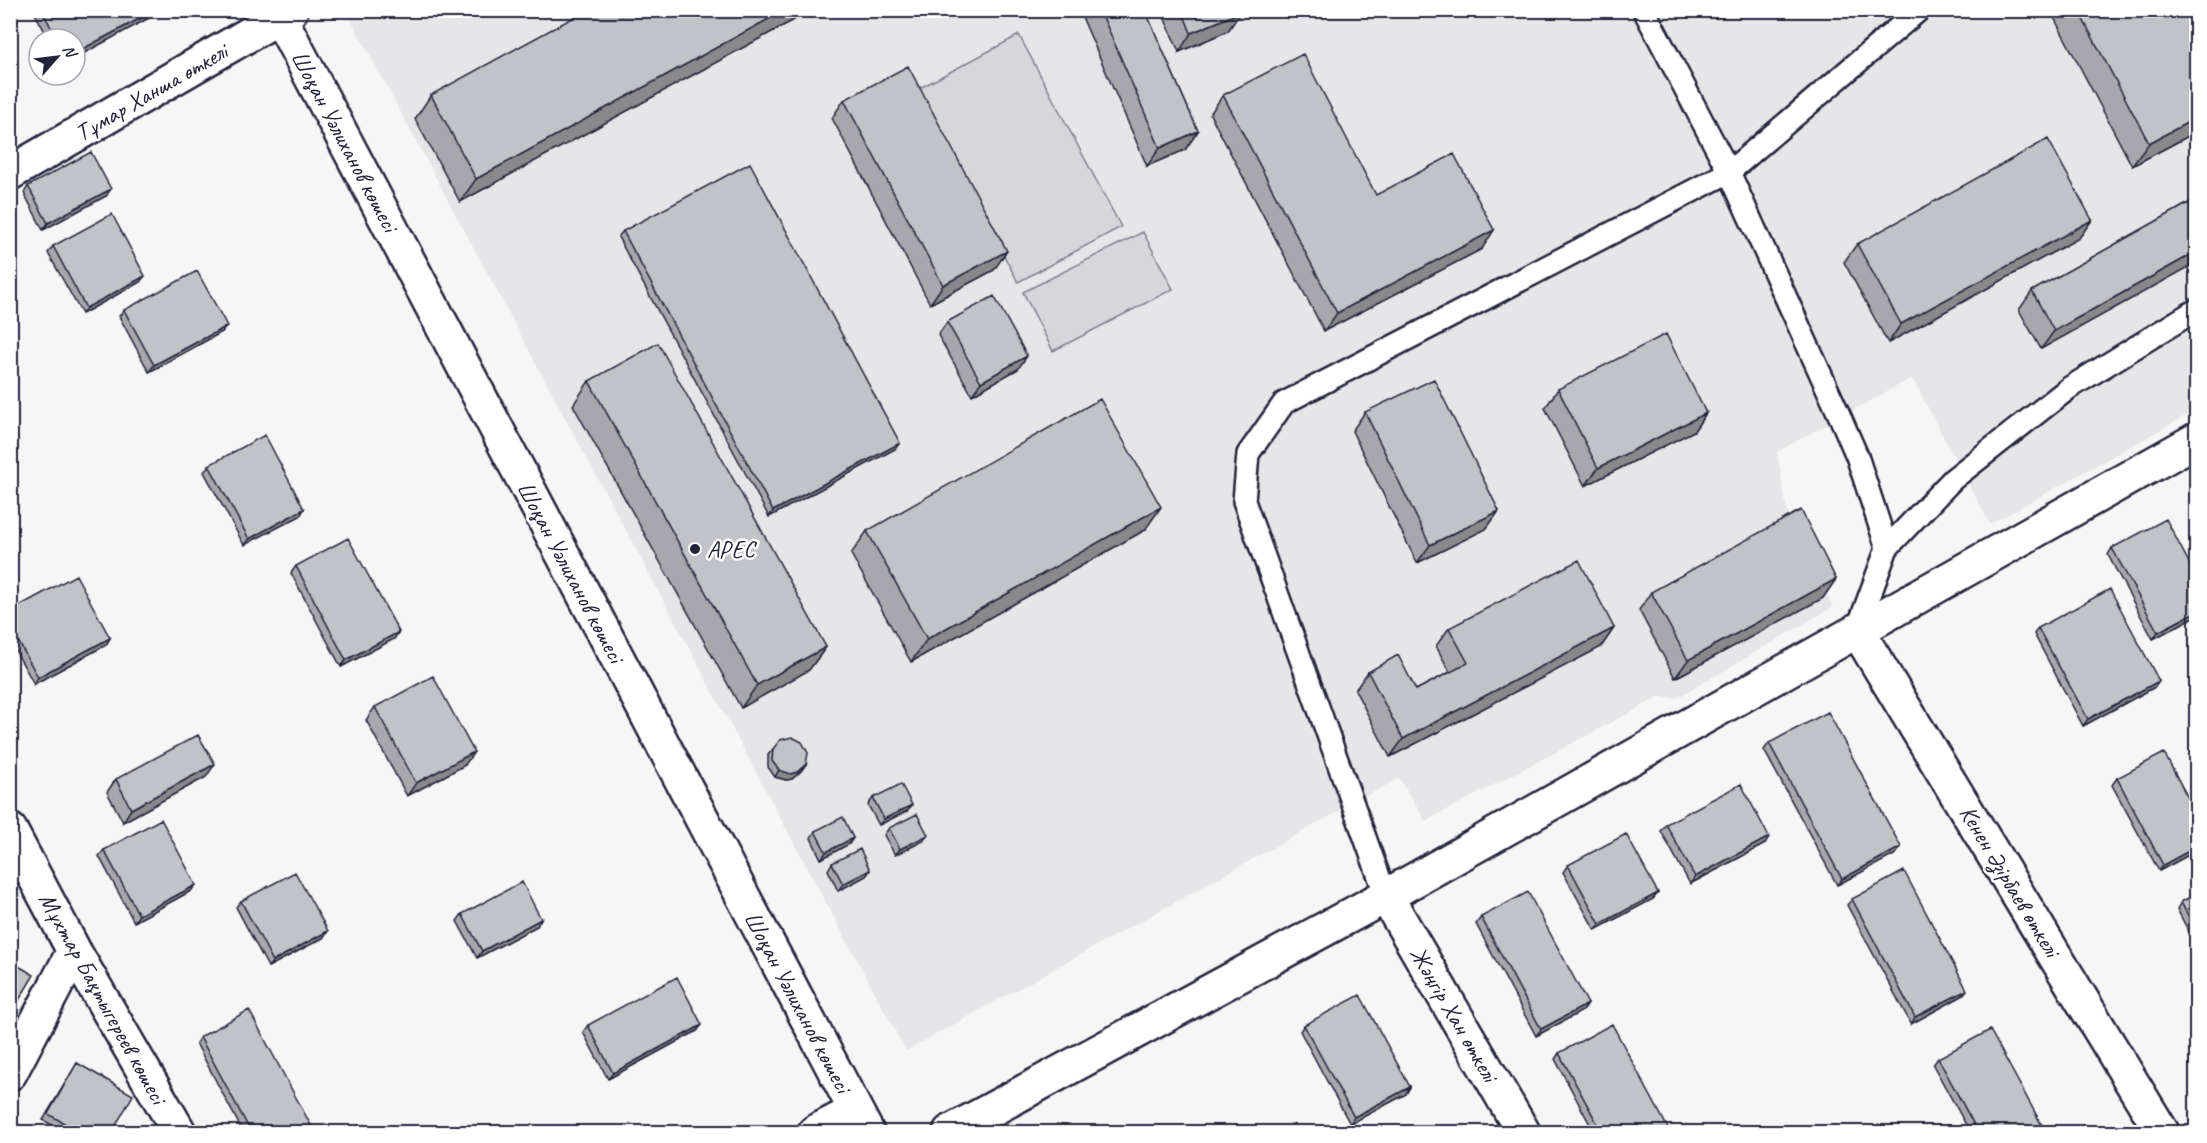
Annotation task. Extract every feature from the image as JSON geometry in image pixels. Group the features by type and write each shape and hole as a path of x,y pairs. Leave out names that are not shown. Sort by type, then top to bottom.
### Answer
{"street":[{"name":"Тұмар Ханша өткелі","path":"10,173 282,13"},
{"name":"Шоқан Уәлиханов көшесі","path":"282,13 861,1122"},
{"path":"950,1132 1386,896 2196,441"},
{"name":"Кенен Әзірбаев өткелі","path":"1857,630 2162,1132"},
{"name":"Мұхтар Бақтыгереев көшесі","path":"10,830 74,951 179,1132"},
{"name":"Жәңгір Хан өткелі","path":"1386,896 1523,1132"},
{"path":"10,1073 74,951"},
{"path":"815,1132 861,1122"}],"lane":[{"path":"1644,10 1729,172 1857,456 1887,548"},
{"path":"1386,896 1244,501 1248,454 1284,403 1729,172 1919,10"},
{"path":"1857,630 1887,548 1953,479 2069,388 2196,310"}],"shaded area":[{"path":"369,10 2196,11 2196,410 1990,524 1912,378 1777,452 1787,510 1833,607 1677,698 1659,697 1426,821 1399,778 906,1051 351,20"},
{"path":"1019,35 1121,227 1018,282 916,90"},
{"path":"1143,232 1173,289 1053,351 1023,292"}],"building":[{"path":"42,10 154,10 87,47 87,27 51,27"},
{"path":"587,10 785,10 476,179 431,95"},
{"path":"1100,10 1145,10 1198,131 1160,148"},
{"path":"1182,10 1240,10 1241,12 1191,33"},
{"path":"2078,10 2196,10 2196,118 2149,143"},
{"path":"1303,54 1376,195 1454,154 1494,230 1337,313 1223,95"},
{"path":"908,66 1007,251 943,285 844,100"},
{"path":"2048,139 2092,220 1901,324 1857,244"},
{"path":"91,152 111,189 48,223 28,186"},
{"path":"750,163 900,443 773,511 623,231"},
{"path":"2196,199 2196,252 2054,331 2032,291"},
{"path":"112,214 145,276 86,308 53,246"},
{"path":"197,271 227,326 154,365 124,310"},
{"path":"994,296 1027,356 981,382 947,322"},
{"path":"1666,334 1706,413 1598,468 1558,389"},
{"path":"658,343 826,647 757,685 589,381"},
{"path":"1434,379 1499,511 1430,545 1365,412"},
{"path":"1100,399 1161,507 927,639 867,531"},
{"path":"265,435 304,509 249,539 209,465"},
{"path":"10,457 16,467 10,470"},
{"path":"1801,510 1836,579 1688,660 1651,592"},
{"path":"2166,519 2196,576 2196,612 2158,632 2112,548"},
{"path":"348,538 399,632 346,660 296,566"},
{"path":"1579,560 1614,628 1403,739 1368,672 1398,655 1416,690 1468,663 1449,628"},
{"path":"76,575 110,638 38,677 10,626 10,611"},
{"path":"2110,589 2159,681 2088,719 2038,628"},
{"path":"433,676 474,752 416,783 375,707"},
{"path":"1828,712 1901,847 1842,879 1769,743"},
{"path":"198,735 215,764 131,809 116,779"},
{"path":"792,737 802,742 808,753 806,764 791,774 779,770 772,761 773,749 780,740"},
{"path":"2164,753 2196,813 2196,847 2163,865 2117,778"},
{"path":"901,784 912,805 884,819 873,798"},
{"path":"1741,784 1769,837 1695,877 1666,824"},
{"path":"917,814 928,835 900,849 889,828"},
{"path":"843,817 853,838 826,852 815,831"},
{"path":"161,819 196,885 139,915 104,850"},
{"path":"1626,834 1658,893 1600,924 1568,865"},
{"path":"860,849 870,870 843,884 832,863"},
{"path":"1904,871 1967,990 1915,1017 1852,899"},
{"path":"295,872 328,931 273,961 241,901"},
{"path":"522,882 541,919 482,951 462,914"},
{"path":"1528,892 1588,1004 1541,1029 1481,917"},
{"path":"2196,894 2196,931 2181,902"},
{"path":"10,961 34,975 10,1015"},
{"path":"677,977 702,1025 613,1073 588,1025"},
{"path":"1360,995 1410,1087 1354,1117 1304,1025"},
{"path":"249,1010 314,1131 251,1132 200,1037"},
{"path":"1612,1024 1670,1132 1602,1132 1559,1053"},
{"path":"1990,1030 2044,1129 2037,1132 1978,1132 1938,1058"},
{"path":"77,1063 133,1095 112,1132 80,1132 48,1114"}],"place":[{"name":"APEC","path":"695,549"}]}
